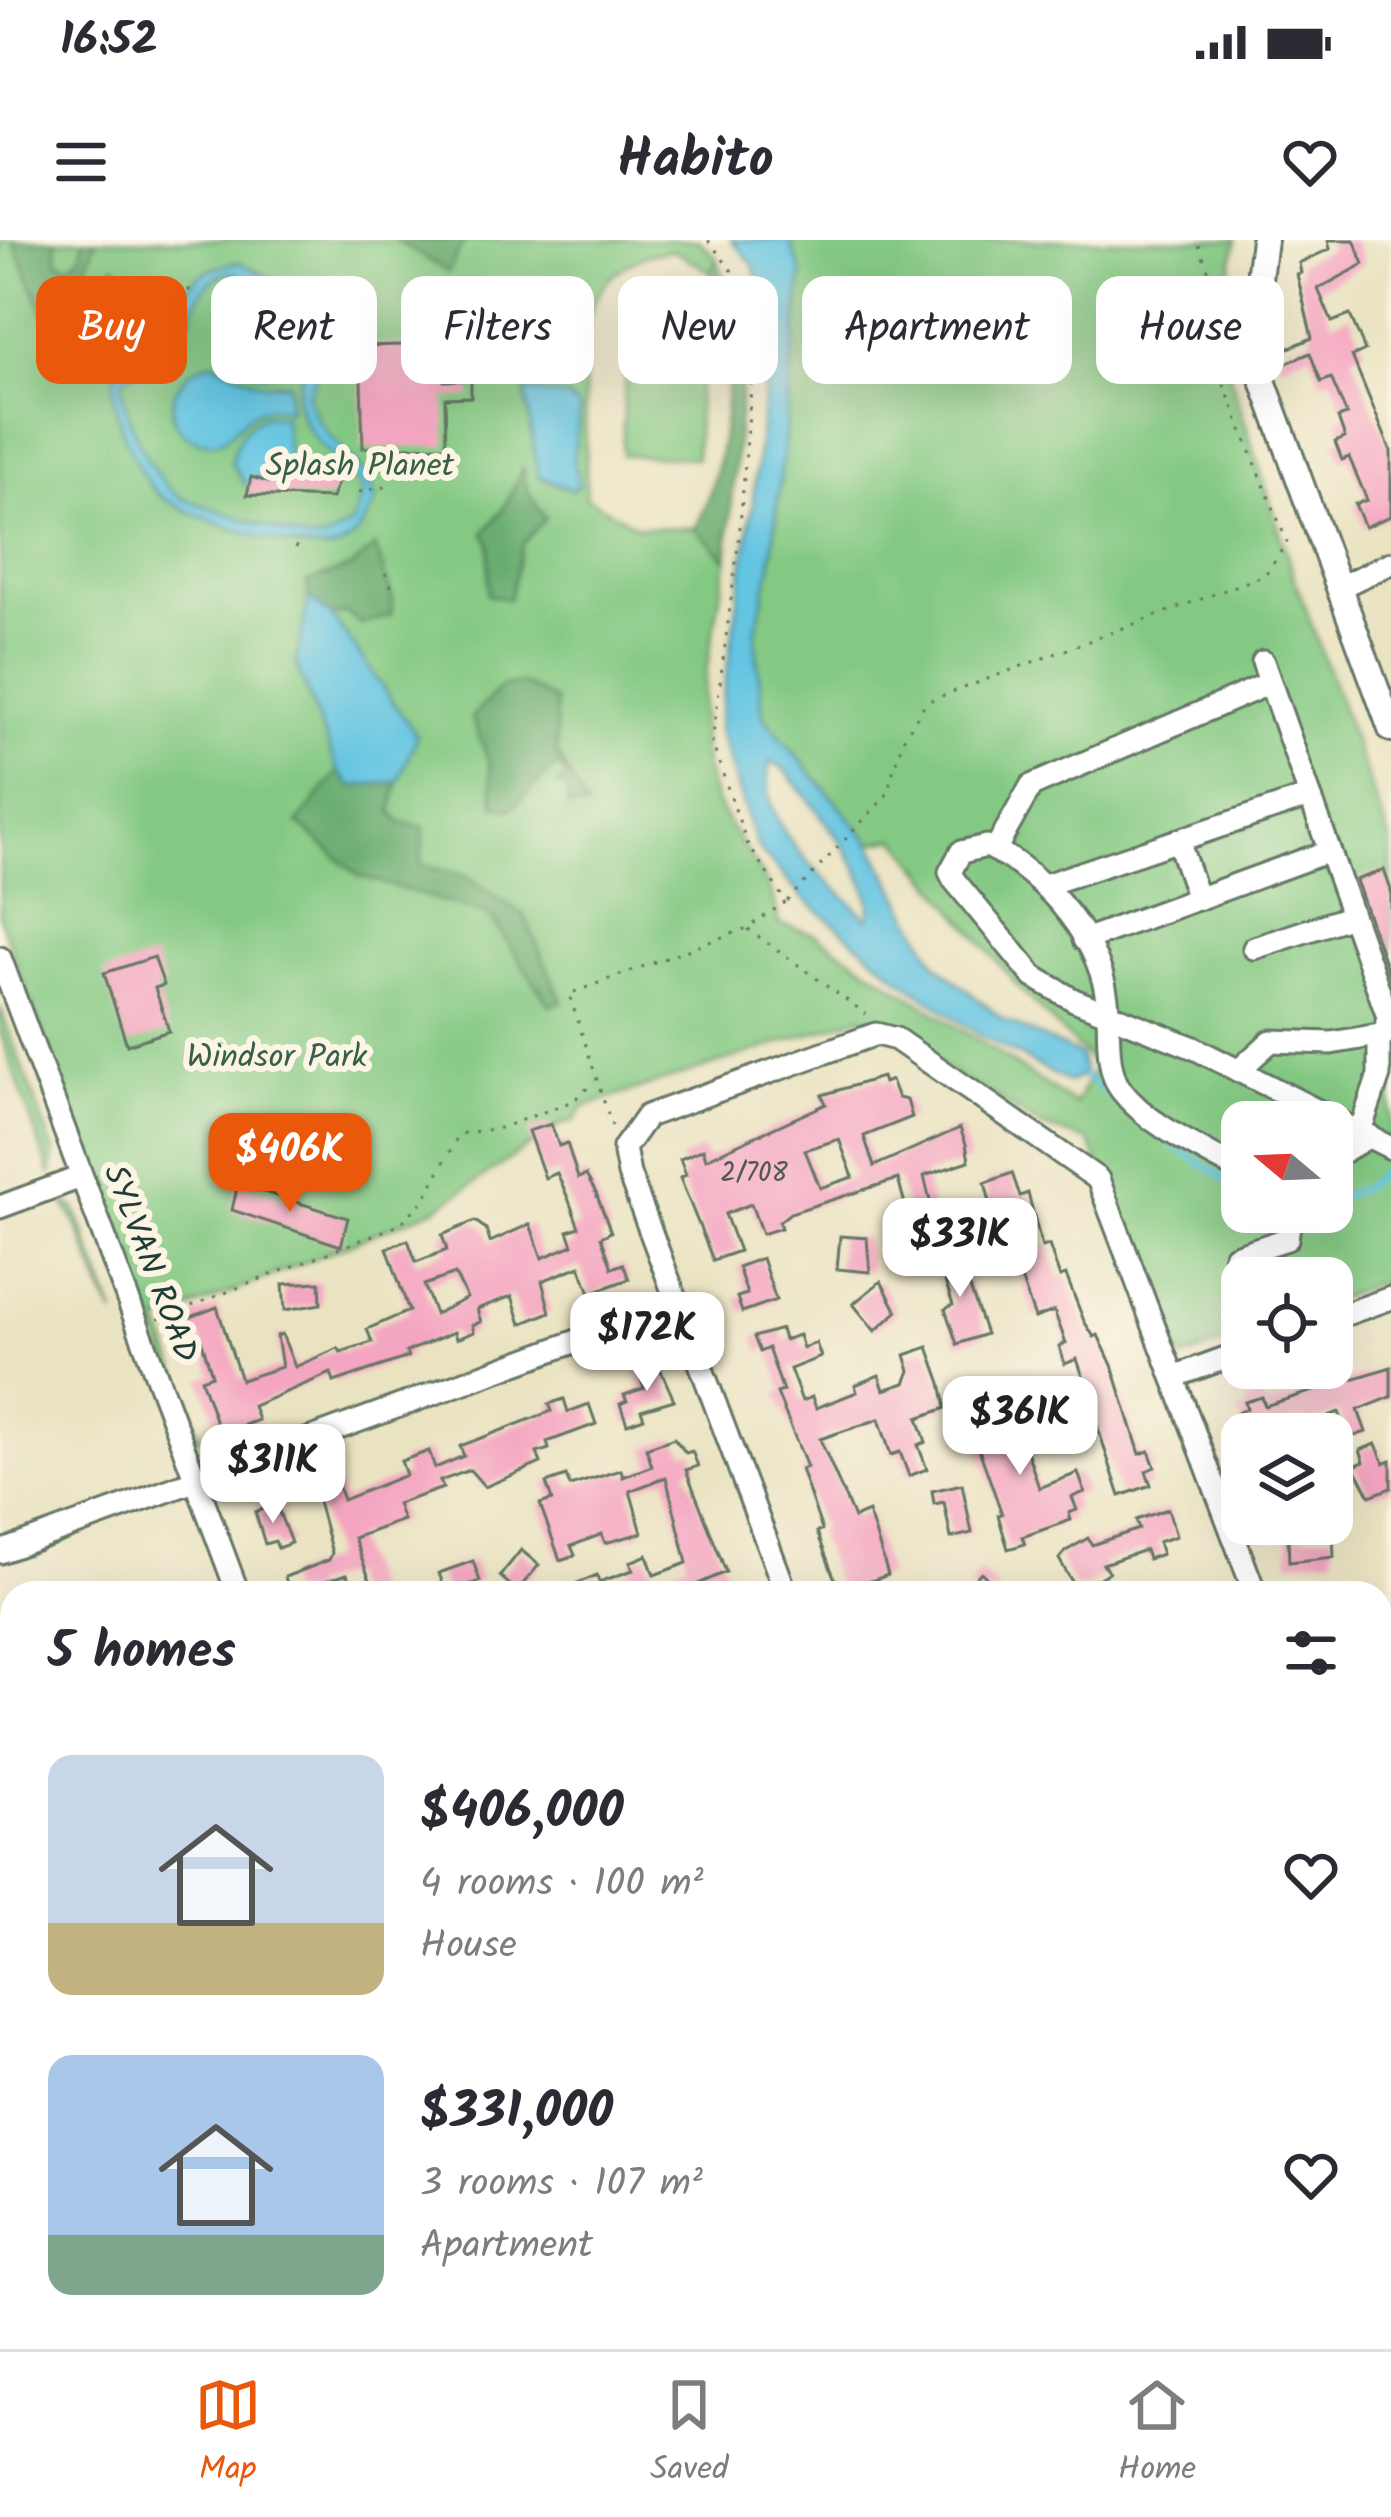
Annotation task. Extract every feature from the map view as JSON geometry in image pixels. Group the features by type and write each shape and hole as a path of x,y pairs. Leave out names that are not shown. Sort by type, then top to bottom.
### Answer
{"main road":[{"path":"1264,240 1254,311 1255,350 1391,729"}],"street":[{"path":"1338,588 1391,563"},
{"path":"995,850 1031,786 1266,672 1388,1017 1379,1036 1379,1075 1365,1134 1353,1143"},
{"path":"1046,886 1310,796"},
{"path":"1178,841 1198,899"},
{"path":"1221,1159 1157,1121 1118,1088 1108,1011 1084,940 1046,886 987,846 961,852 950,872 954,880 1034,976 1074,1000 1108,1011 1238,1071 1391,1148"},
{"path":"1084,940 1329,851"},
{"path":"1254,948 1352,916"},
{"name":"SYLVAN ROAD","path":"0,958 233,1581"},
{"path":"782,1581 624,1160 627,1137 647,1116 876,1034 896,1039 1097,1179 1250,1581"},
{"path":"1238,1071 1271,1041 1331,1043 1379,1036"},
{"path":"0,1207 81,1177"},
{"path":"1234,1256 1287,1239 1288,1233"},
{"path":"1353,1312 1391,1298"},
{"path":"0,1552 678,1304"},
{"path":"1173,1377 1221,1360"}],"path":[{"path":"709,240 739,280 756,326 740,539 712,743 747,843 786,902"},
{"path":"627,1137 609,1122 569,994 747,928 786,902 886,796 902,741 926,702 1265,575 1287,542 1210,350 1211,278 1197,240"},
{"path":"188,289 197,295"},
{"path":"359,492 390,486"},
{"path":"296,548 300,538"},
{"path":"385,572 395,594"},
{"path":"747,928 866,1013 876,1034"},
{"path":"154,1320 399,1225 424,1200 459,1134 500,1128 572,1101 596,1081"}],"green space":[{"path":"0,240 699,240 717,259 710,272 675,251 661,252 622,268 594,304 594,276 401,276 401,384 586,384 586,497 638,527 695,528 727,559 702,706 705,764 720,808 768,888 779,924 815,934 1075,1104 1096,1066 1021,990 896,838 871,843 763,716 755,635 771,564 802,275 789,240 1236,240 1229,276 1096,276 1096,384 1233,384 1295,580 1391,842 1391,1278 1353,1293 1353,1257 1221,1257 1221,1344 1182,1359 1089,1141 1041,1126 862,1017 583,1107 574,1122 562,1124 437,1208 159,1322 201,1437 196,1439 0,919"},
{"path":"13,240 56,240 57,260 68,265 80,257 84,240 97,240 86,266 90,276 36,276 36,294"},
{"path":"395,240 465,240 448,272"},
{"path":"717,259 724,276 710,272"},
{"path":"115,265 126,276 107,276"},
{"path":"625,384 699,384 696,458 622,455"},
{"path":"727,384 742,384 727,559 695,528 715,473"},
{"path":"523,468 527,490 545,518 522,545 509,599 488,595 490,544 484,533 503,510"},
{"path":"375,546 392,597 391,615 361,624 347,613 332,616 309,598 307,582 352,567"},
{"path":"522,683 555,701 557,753 587,808 567,806 567,786 558,785 568,776 557,764 511,809 495,805 489,762 472,717 501,687"},
{"path":"338,771 351,786 398,782 392,811 400,822 424,827 421,865 465,876 524,915 562,1001 550,1005 489,915 359,876 298,823"},
{"path":"0,1007 54,1152 51,1176 0,1032"},
{"path":"60,1199 75,1208 115,1315 76,1225"}],"water":[{"path":"731,240 789,240 802,274 771,564 755,635 763,716 871,843 936,964 1002,1019 1080,1055 1084,1076 1068,1082 978,1034 902,980 803,898 757,847 718,729 752,509 765,384 778,384 778,276 757,276","holes":["771,762 785,770 825,821 865,885 868,919 815,869 783,830 768,786"]},
{"path":"239,262 266,276 229,272 211,276 187,329 187,291 197,278"},
{"path":"211,362 211,384 289,384 289,411 260,410 219,442 193,439 181,431 172,406 180,384 187,384 187,376"},
{"path":"123,384 140,444 170,490 181,498 307,540 325,540 353,523 363,492 303,419 300,384 313,384 308,395 313,411 362,471 376,499 366,521 345,544 323,550 244,532 168,501 148,482 131,452 118,417 114,385"},
{"path":"525,391 567,397 580,408 573,459 579,485 572,490 538,476"},
{"path":"264,415 284,417 290,479 268,482 260,476 245,484 231,463 233,455 246,429"},
{"path":"309,598 332,616 417,736 398,782 351,786 338,771 296,663"}],"building":[{"path":"1328,240 1354,240 1364,264 1318,289 1332,322 1350,315 1365,350 1352,356 1391,451 1391,516 1365,527 1355,504 1367,500 1349,457 1342,460 1335,442 1345,438 1338,418 1347,415 1331,378 1321,382 1310,353 1284,364 1284,350 1312,338 1297,274 1301,273 1299,263 1330,249"},
{"path":"401,345 401,384 471,384 471,397 445,398 446,446 363,448 361,384 377,384 377,346"},
{"path":"342,471 332,498 247,495 251,477 268,482"},
{"path":"1384,870 1391,890 1391,980 1356,880"},
{"path":"154,957 164,985 155,988 169,1031 127,1045 104,973"},
{"path":"882,1077 884,1083 891,1080 898,1098 907,1100 912,1117 864,1136 874,1166 960,1128 969,1161 924,1176 939,1238 916,1244 898,1179 790,1213 779,1222 781,1228 762,1234 751,1204 725,1214 739,1251 713,1260 680,1178 686,1175 680,1159 703,1149 706,1159 826,1104 822,1095","holes":["839,1139 853,1177 820,1188 805,1150"]},
{"path":"551,1124 559,1146 567,1143 578,1178 586,1175 611,1232 601,1237 612,1268 623,1264 629,1279 590,1293 580,1266 542,1281 550,1312 521,1324 512,1296 477,1309 481,1322 472,1325 474,1332 456,1339 454,1332 406,1352 408,1357 334,1382 331,1373 253,1406 258,1420 220,1434 201,1379 212,1375 201,1339 191,1343 183,1320 217,1307 241,1380 282,1367 277,1336 282,1334 295,1367 338,1348 341,1352 372,1342 367,1329 409,1311 387,1248 408,1240 416,1262 447,1250 442,1235 475,1221 486,1229 490,1242 530,1224 542,1258 573,1245 568,1231 579,1227 568,1198 557,1173 545,1178 528,1131","holes":["455,1274 467,1298 435,1314 424,1285"]},
{"path":"1012,1173 1020,1196 1028,1193 1042,1247 1049,1245 1060,1277 1066,1275 1084,1321 1094,1337 1098,1335 1112,1365 1140,1454 1149,1451 1155,1467 1146,1471 1151,1485 1120,1496 1091,1407 1084,1410 1078,1394 1088,1391 1077,1359 1065,1364 1059,1346 1066,1343 1054,1311 1035,1318 1018,1270 1009,1273 1002,1252 1020,1246 1010,1220 996,1225 985,1183"},
{"path":"238,1184 348,1218 341,1246 232,1210"},
{"path":"840,1236 867,1238 870,1272 837,1269"},
{"path":"957,1250 986,1334 957,1344 945,1309 953,1305 937,1258"},
{"path":"762,1258 776,1300 742,1312 737,1297 747,1294 738,1267"},
{"path":"881,1281 897,1312 875,1331 853,1304"},
{"path":"320,1282 321,1304 285,1310 283,1284"},
{"path":"781,1329 784,1340 799,1335 803,1348 816,1343 821,1357 790,1369 802,1401 812,1397 816,1408 857,1392 855,1385 879,1375 884,1390 905,1383 910,1371 905,1355 928,1347 946,1408 918,1418 926,1442 918,1445 927,1469 909,1476 900,1452 891,1455 879,1419 820,1439 854,1518 868,1512 888,1575 871,1581 835,1581 801,1469 807,1467 777,1393 783,1391 768,1348 760,1352 754,1337"},
{"path":"657,1362 674,1400 641,1410 644,1418 627,1424 620,1404 627,1401 624,1395 644,1388 638,1370"},
{"path":"1391,1367 1391,1397 1358,1410 1366,1432 1353,1436 1353,1413 1238,1412 1247,1409 1245,1402 1262,1397 1265,1406 1320,1389 1353,1389 1353,1379"},
{"path":"1009,1395 1039,1488 1078,1473 1085,1492 1072,1497 1077,1510 1069,1513 1071,1520 1022,1537 1025,1544 1008,1549 998,1515 1002,1514 971,1427 988,1421 982,1405"},
{"path":"564,1399 568,1412 589,1404 596,1424 547,1442 549,1449 537,1453 541,1463 485,1487 470,1470 440,1481 443,1488 397,1504 403,1520 354,1538 370,1581 350,1581 347,1574 326,1581 286,1581 285,1577 329,1560 332,1553 316,1494 338,1485 343,1500 406,1475 401,1461 429,1451 435,1468 464,1456 460,1446 552,1411 549,1404"},
{"path":"674,1438 686,1453 692,1451 698,1466 686,1470 726,1572 705,1581 602,1581 633,1570 630,1562 647,1555 654,1575 687,1563 666,1477 630,1491 642,1533 605,1543 602,1534 571,1546 575,1555 560,1560 540,1504 552,1500 546,1483 566,1476 570,1486 621,1470 623,1477 652,1466 646,1448"},
{"path":"1376,1444 1384,1463 1391,1460 1391,1488 1370,1496 1354,1466 1364,1462 1360,1450"},
{"path":"962,1484 972,1533 951,1538 944,1502 934,1504 932,1491"},
{"path":"276,1504 291,1543 278,1548 275,1541 265,1544 255,1512"},
{"path":"1168,1509 1176,1536 1158,1542 1162,1554 1148,1559 1145,1550 1103,1564 1109,1572 1095,1581 1072,1581 1059,1559 1066,1551 1088,1538 1092,1545 1139,1529 1136,1520"},
{"path":"1288,1545 1333,1545 1334,1557 1289,1562"},
{"path":"521,1550 539,1565 525,1581 506,1581 500,1576"},
{"path":"473,1561 480,1581 442,1581 439,1573"}],"waterway":[{"path":"1084,1076 1124,1107"},
{"path":"1172,1144 1221,1176"},
{"path":"1353,1192 1391,1165"}],"park label":[{"name":"Splash Planet","path":"360,467"},
{"name":"Windsor Park","path":"277,1058"}]}
